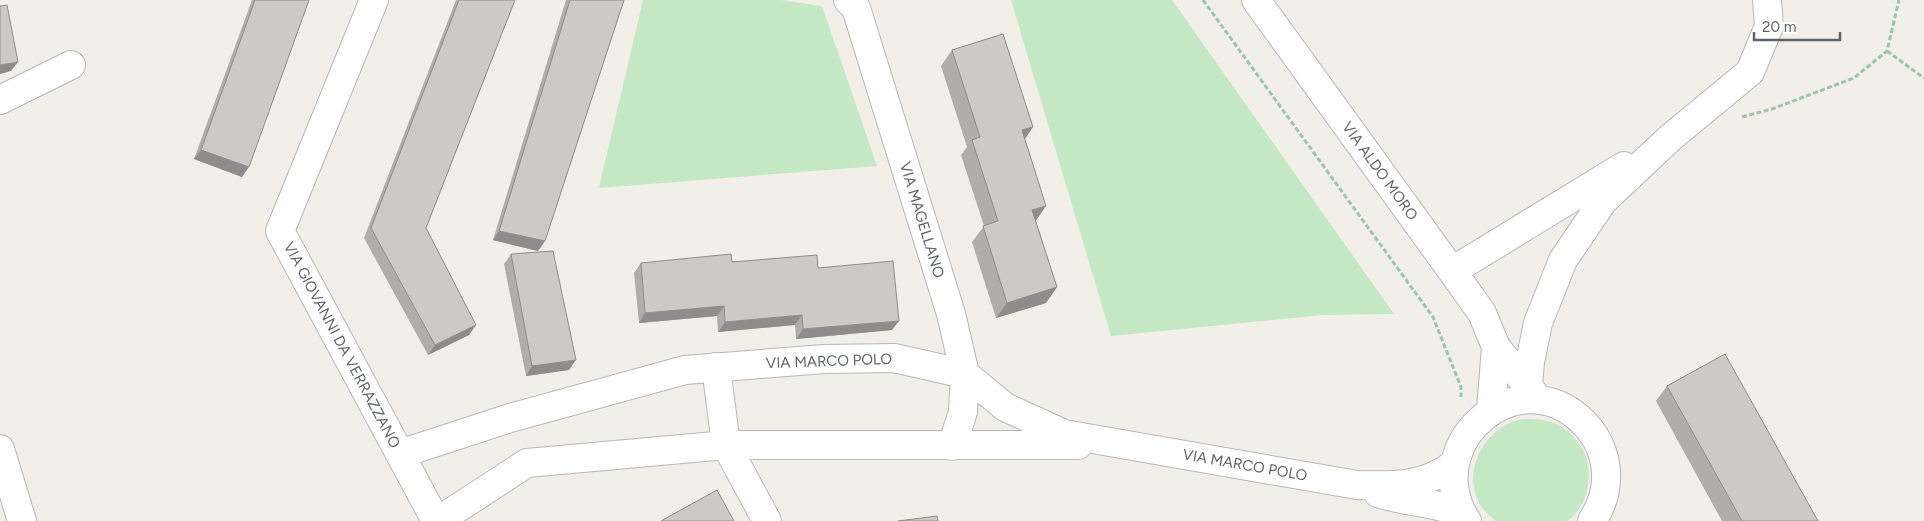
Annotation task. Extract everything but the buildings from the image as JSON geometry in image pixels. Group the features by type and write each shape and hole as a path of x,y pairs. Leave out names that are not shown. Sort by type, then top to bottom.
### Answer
{"street":[{"name":"VIA GIOVANNI DA VERRAZZANO","path":"374,0 280,231 437,521"},
{"name":"VIA MAGELLANO","path":"848,0 856,8 943,287 965,374 963,412 952,446"},
{"name":"VIA ALDO MORO","path":"1256,0 1482,313 1496,347 1533,393"},
{"path":"1533,393 1530,362 1538,323 1563,260 1603,201 1670,138 1750,72 1769,26 1767,0"},
{"path":"0,100 71,65"},
{"path":"1452,271 1670,138"},
{"name":"VIA ALDO MORO","path":"1492,410 1496,347"},
{"name":"VIA MARCO POLO","path":"402,457 412,450 510,418 685,370 824,359 894,358 965,374 1005,407 1064,434 1358,485 1398,486 1441,474 1454,464"},
{"path":"716,367 726,444 767,521"},
{"path":"1465,518 1454,490 1454,464 1461,443 1474,424 1492,410 1533,393 1562,407 1582,420 1597,439 1606,461 1607,485 1600,508 1592,521"},
{"name":"VIA MARCO POLO","path":"437,521 527,463 726,444 1132,445"},
{"path":"0,449 22,521"},
{"name":"VIA MARCO POLO","path":"1358,485 1399,500 1447,507 1465,518"}],"path":[{"path":"1202,0 1433,317 1460,387 1461,396 1456,404"},
{"path":"1735,119 1772,109 1854,78 1887,51 1899,0"},
{"path":"1887,51 1924,78"}],"green space":[{"path":"643,0 781,0 822,6 877,166 599,188"},
{"path":"1011,0 1172,0 1394,314 1323,315 1111,336"},
{"path":"1523,419 1542,420 1564,428 1571,434 1584,452 1589,470 1587,490 1580,507 1567,521 1495,521 1484,510 1477,499 1473,475 1475,463 1480,452 1495,432 1507,424"}]}
